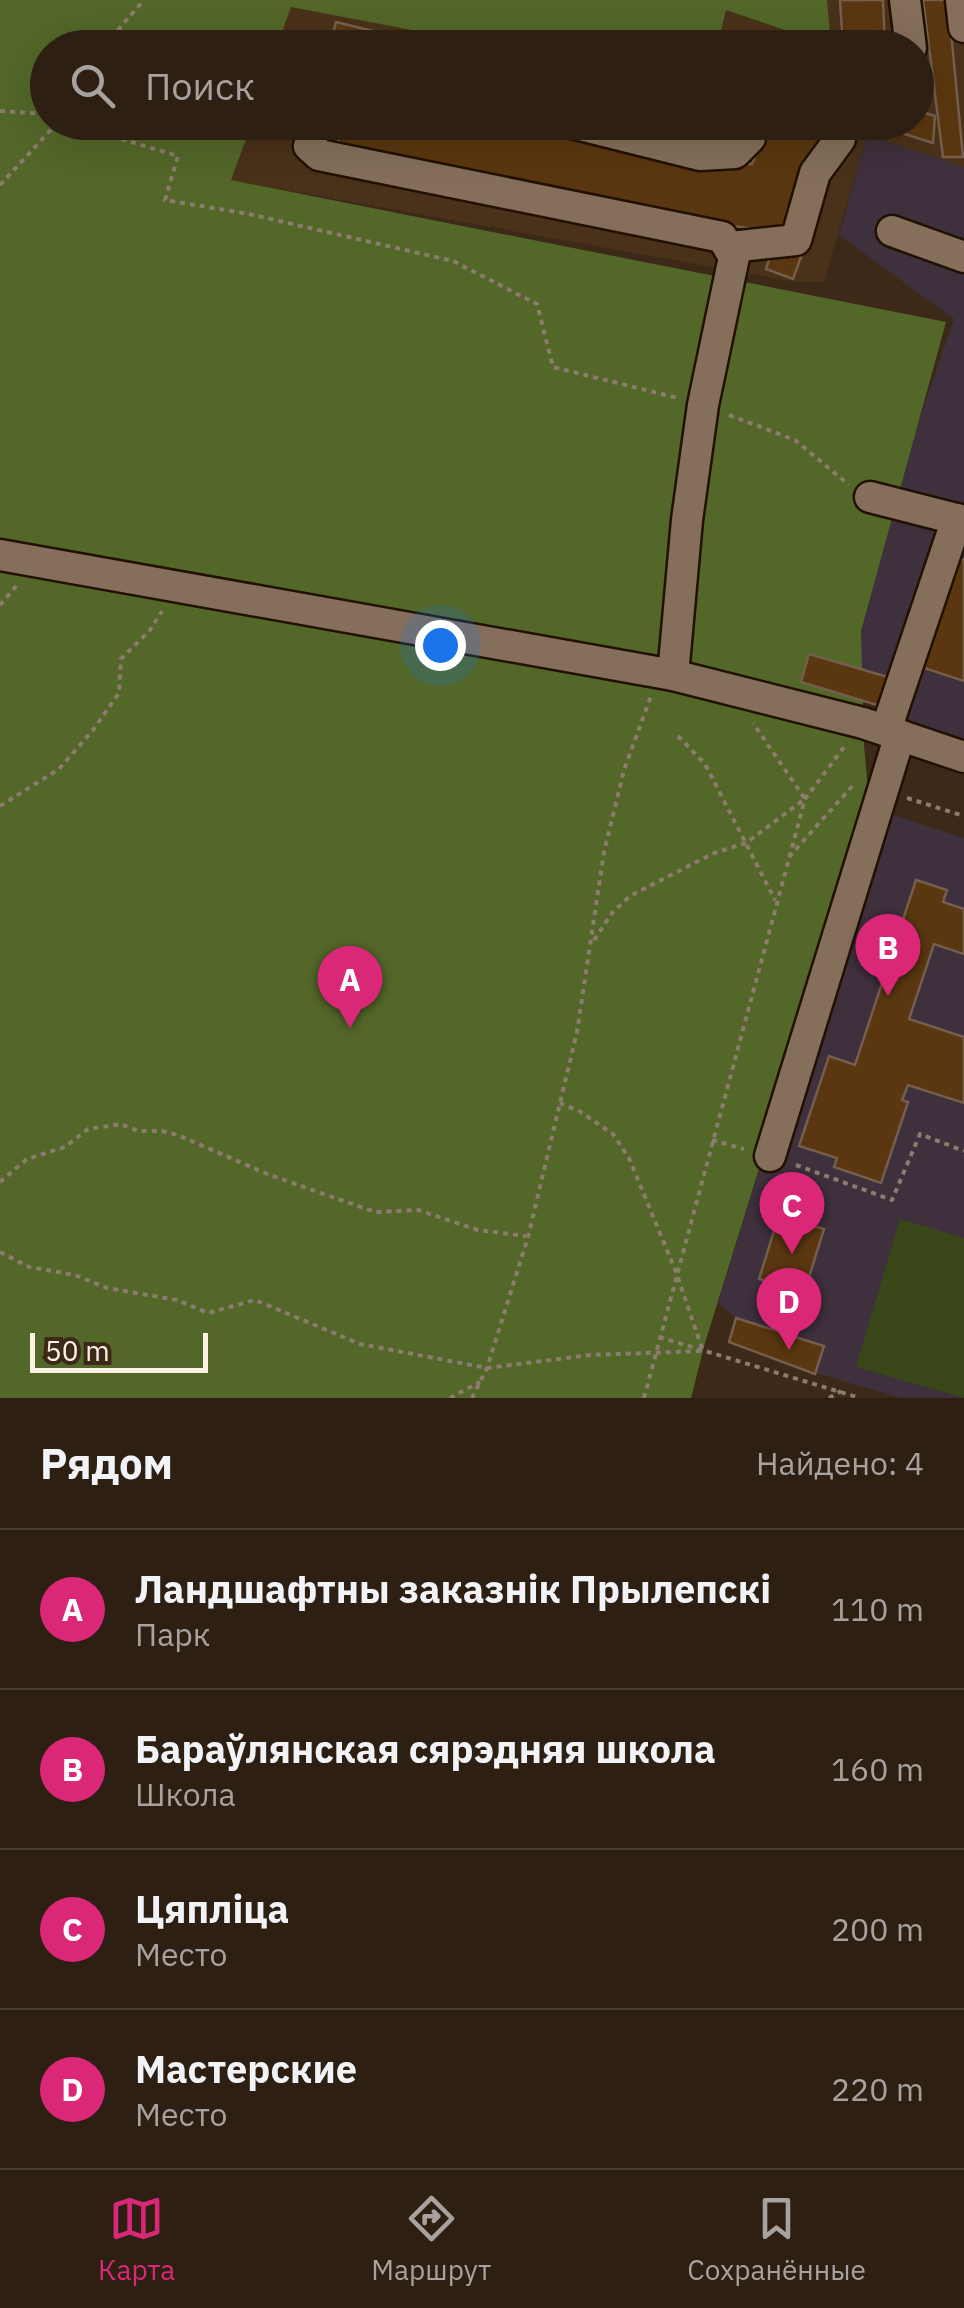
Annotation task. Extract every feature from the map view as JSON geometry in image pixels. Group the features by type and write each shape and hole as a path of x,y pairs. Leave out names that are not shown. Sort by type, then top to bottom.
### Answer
{"street":[{"path":"905,0 909,30"},
{"path":"961,0 964,27"},
{"path":"311,140 309,146 319,156 722,237 730,246 734,257 703,405 664,673"},
{"path":"640,140 700,155 735,153 748,140"},
{"path":"730,246 796,240 815,174 839,140"},
{"path":"892,230 964,257"},
{"path":"770,1156 883,729 961,520 870,496"},
{"path":"0,555 664,673 883,729 964,756"}],"path":[{"path":"119,30 144,0"},
{"path":"0,111 30,113"},
{"path":"0,185 44,140"},
{"path":"123,140 178,156 165,200 249,214 453,260 537,304 553,367 703,405 795,440 856,492 870,496"},
{"path":"0,806 59,769 93,730 119,693 121,659 183,590"},
{"path":"472,1398 487,1368 528,1237 577,1032 604,852 624,770 664,673"},
{"path":"644,1398 804,799 746,712"},
{"path":"592,944 612,913 630,896 714,853 746,843 804,799 883,729"},
{"path":"678,736 704,764 776,900"},
{"path":"560,1104 579,1111 613,1134 629,1158 676,1272 703,1351"},
{"path":"0,1182 27,1159 65,1147 88,1129 122,1124 138,1132 162,1130 178,1135 267,1174 375,1212 418,1210 478,1230 528,1237"},
{"path":"712,1140 770,1156 892,1200 920,1134 964,1151"},
{"path":"0,1252 29,1267 74,1275 107,1288 177,1300 208,1313 255,1300 360,1344 487,1368 590,1355 703,1351"},
{"path":"658,1337 860,1398"},
{"path":"450,1398 480,1382"},
{"path":"829,1398 841,1391"}],"shaded area":[{"path":"827,0 964,0 964,167 882,140 934,140 934,30 829,30"},
{"path":"291,7 415,30 283,30"},
{"path":"726,10 784,30 721,30"},
{"path":"245,140 866,140 824,282 795,282 230,180"},
{"path":"866,140 882,140 964,167 964,742 915,726 903,712 809,654 899,479 954,319 839,235"},
{"path":"878,810 964,838 964,1398 901,1398 769,1359 769,1354 729,1342 736,1318 718,1303 870,811"}],"green space":[{"path":"0,0 827,0 830,30 784,30 726,10 721,30 412,30 291,7 283,30 30,30 30,140 246,140 231,180 946,322 861,631 870,811 691,1398 0,1398"},
{"path":"900,1219 964,1238 964,1398 856,1367"}],"building":[{"path":"840,0 883,0 884,30 842,30"},
{"path":"923,0 948,0 963,157 943,157 934,86 934,30 927,30"},
{"path":"336,22 369,30 334,30"},
{"path":"338,140 574,140 674,163 752,164 762,140 828,140 804,173 788,235 587,201 338,147"},
{"path":"773,247 801,257 793,279 766,269"},
{"path":"954,556 964,560 964,681 918,666"},
{"path":"809,654 895,679 887,708 801,682"},
{"path":"916,880 947,890 943,902 964,909 964,954 934,944 909,1019 964,1037 964,1103 908,1085 902,1100 908,1102 881,1183 834,1167 837,1158 799,1146 829,1056 855,1065"},
{"path":"779,1215 824,1229 804,1293 759,1279"},
{"path":"736,1318 824,1346 815,1374 729,1342"}],"place":[{"name":"Бараўлянская сярэдняя школа","path":"888,996"},
{"name":"Ландшафтны заказнік Прылепскі","path":"350,1028"},
{"name":"Цяпліца","path":"792,1254"},
{"name":"Мастерские","path":"789,1350"}]}
